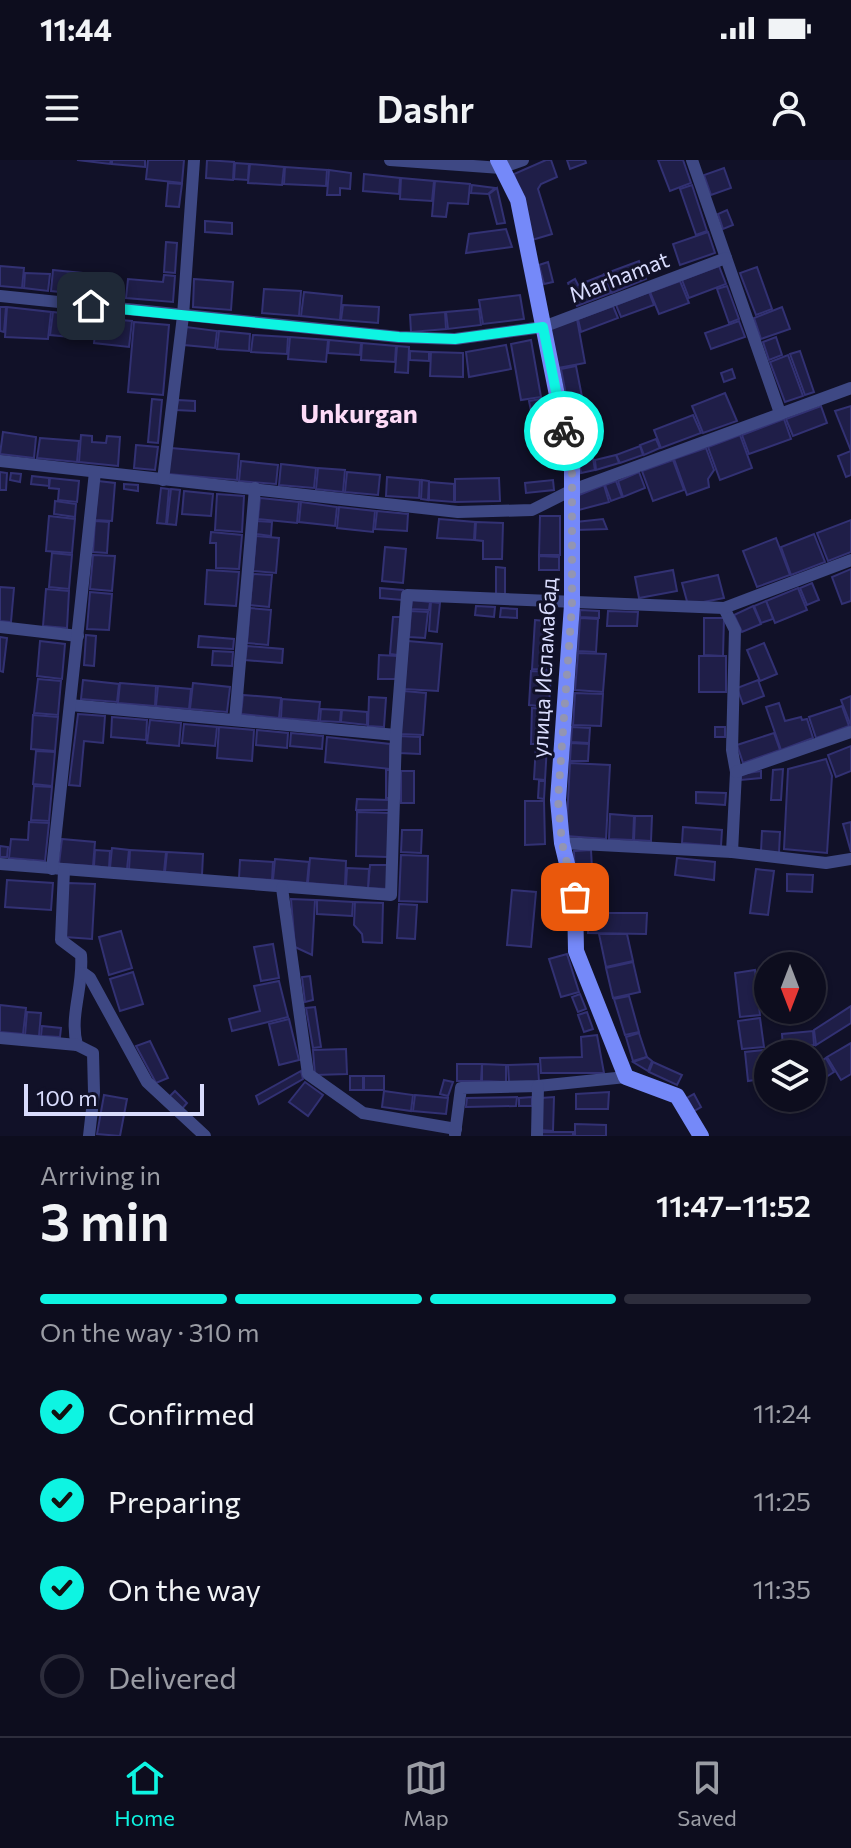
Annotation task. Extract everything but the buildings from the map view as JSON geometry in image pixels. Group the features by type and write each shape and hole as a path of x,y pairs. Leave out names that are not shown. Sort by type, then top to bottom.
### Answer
{"street":[{"path":"163,480 183,316 194,160"},
{"path":"390,160 500,164 523,160"},
{"path":"692,160 780,413"},
{"name":"улица Исламабад","path":"500,164 518,200 572,470 572,605 558,800 562,843 575,897 576,951 626,1077"},
{"name":"Marhamat","path":"0,296 441,339 543,327 726,258"},
{"path":"0,461 458,512 532,510 570,491 851,388"},
{"path":"77,1045 73,1029 83,973 81,955 61,940 58,870 70,705 95,472"},
{"path":"235,720 255,488"},
{"path":"0,864 391,895 396,735 407,595 572,605 724,608 851,560"},
{"path":"724,608 735,630 732,750 736,772 732,852"},
{"path":"0,627 78,636"},
{"path":"70,705 396,735"},
{"path":"736,772 851,732"},
{"path":"562,843 732,852 826,863 851,859"},
{"path":"282,888 308,1074 363,1113 455,1132 461,1088 538,1086 626,1077 677,1096 701,1136"},
{"path":"83,973 90,978 147,1082 205,1136"},
{"path":"0,1038 77,1045 93,1053 94,1092 89,1136"},
{"path":"537,1136 538,1086"}],"way so far":[{"path":"564,431 572,470 572,605 558,800 562,843 575,897"}],"district":[{"name":"Unkurgan","path":"359,414"}],"route":[{"path":"91,306 399,337 455,339 543,327 564,431"}]}
